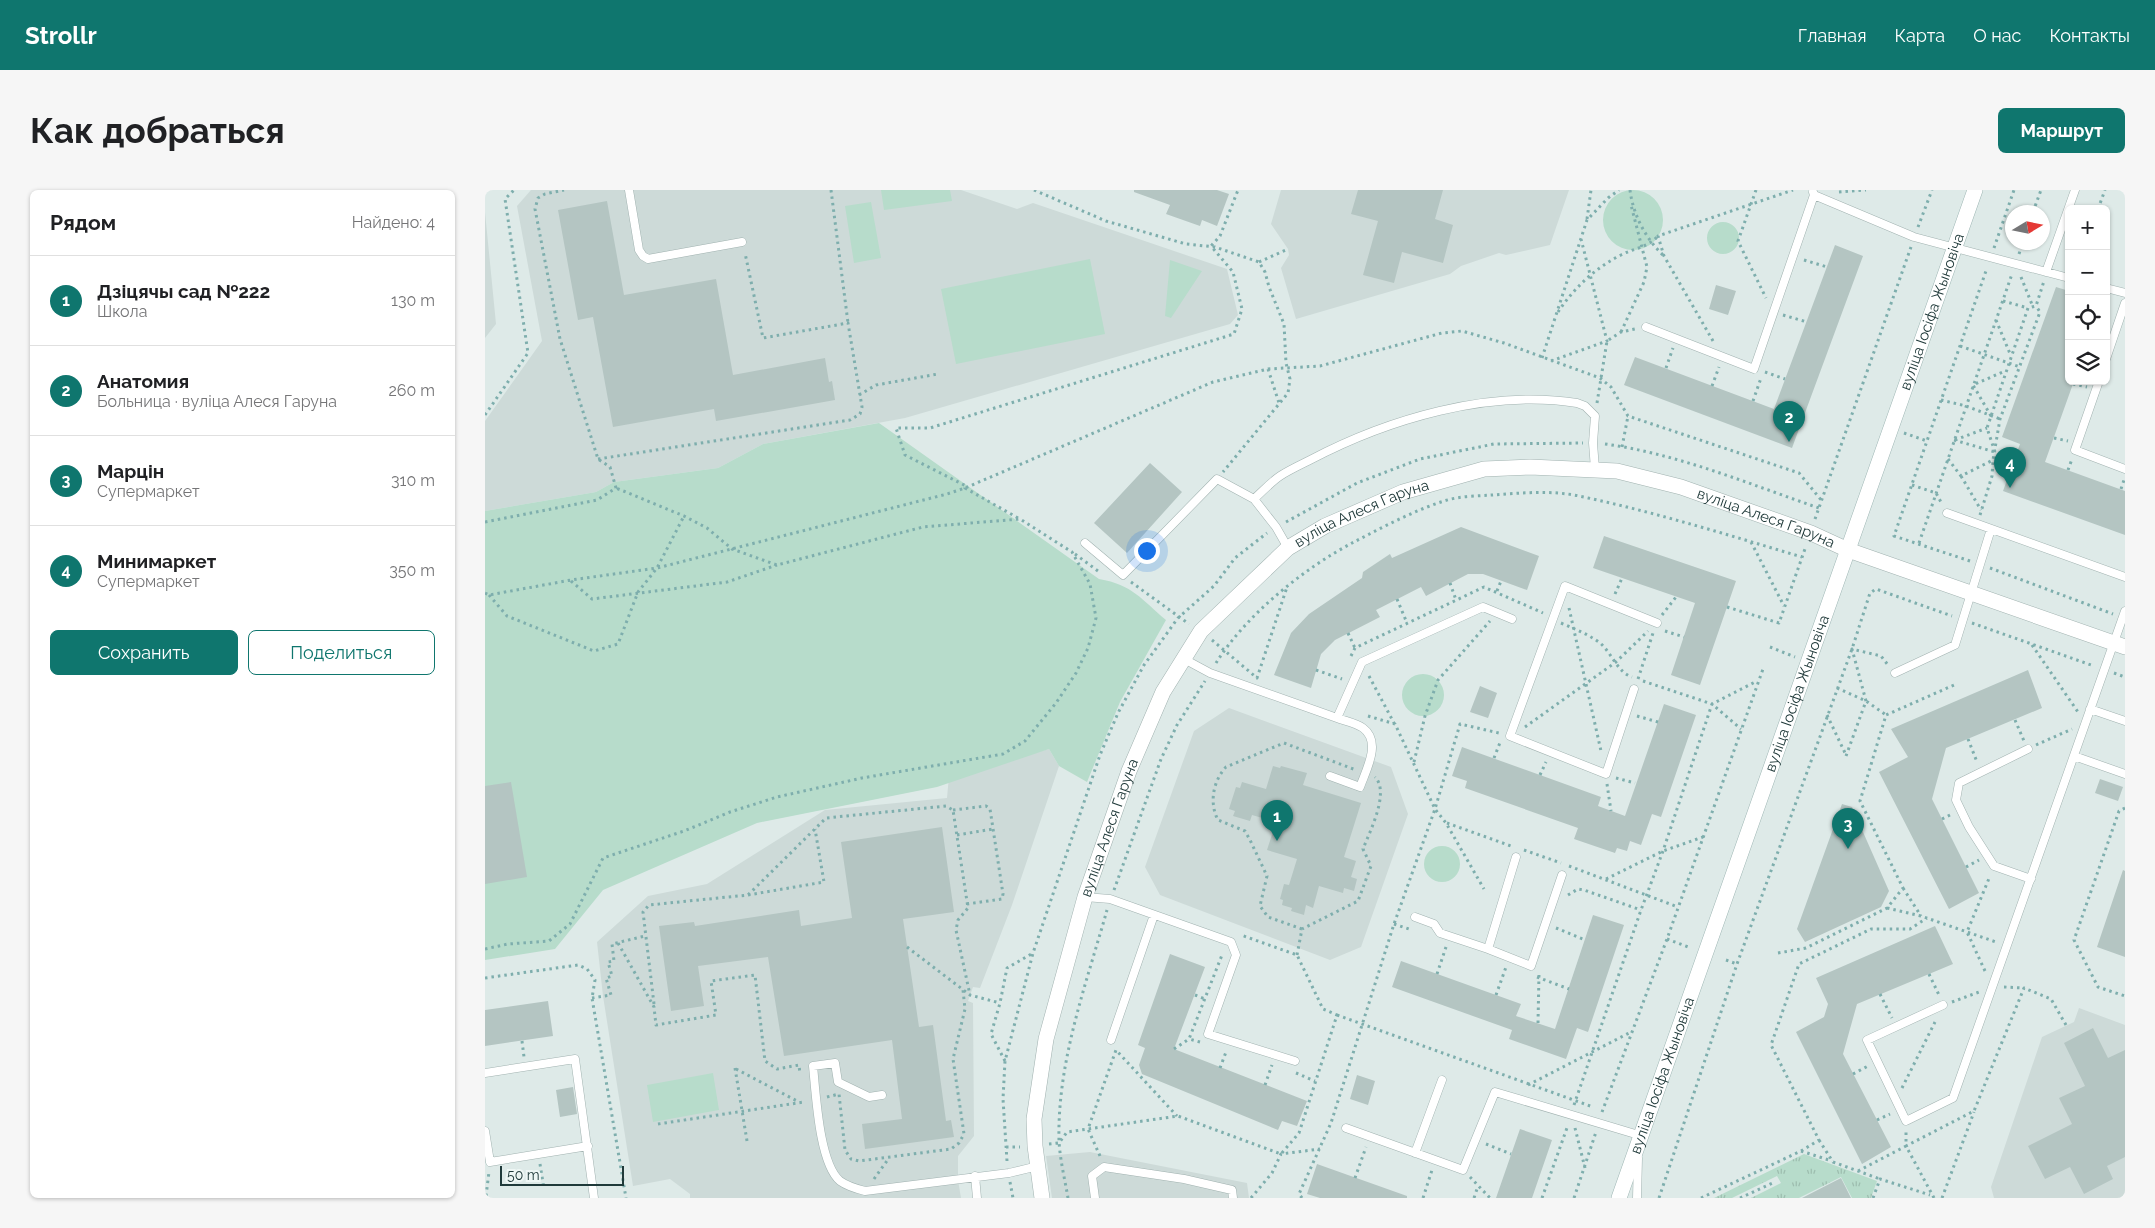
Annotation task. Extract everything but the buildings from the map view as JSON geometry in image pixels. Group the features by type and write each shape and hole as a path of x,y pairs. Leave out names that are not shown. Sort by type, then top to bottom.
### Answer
{"street":[{"name":"вуліца Іосіфа Жыновіча","path":"1619,1198 1975,190"},
{"name":"вуліца Алеся Гаруна","path":"1042,1198 1034,1119 1046,1038 1085,897 1129,771 1163,692 1201,631 1289,548 1325,526 1403,492 1452,476 1493,468 1530,467 1617,471 1681,487 1811,533 1848,550 2119,645"}],"lane":[{"path":"629,190 639,250 648,259 742,242"},
{"path":"2046,272 2075,190"},
{"path":"1646,327 1754,369 1813,192 1914,237 2065,277"},
{"path":"2110,289 2125,293"},
{"path":"2110,347 2125,303"},
{"path":"2098,385 2075,450 2125,469"},
{"path":"1254,498 1279,476 1371,430 1422,414 1484,404 1525,401 1577,403 1585,406 1595,416 1593,443 1595,469"},
{"path":"1085,543 1123,576 1217,479 1254,498 1289,548"},
{"path":"1947,514 2125,577"},
{"path":"1895,673 1955,645 1991,529"},
{"path":"1634,689 1606,774 1510,736 1565,586 1611,604 1656,625"},
{"path":"1337,718 1362,662 1483,607 1511,619"},
{"path":"1943,1005 1867,1040 1906,1121 1953,1098 2104,670 2119,645 2124,614"},
{"path":"1184,659 1210,673 1363,728 1371,738 1373,750 1360,787 1330,776"},
{"path":"2090,709 2125,721"},
{"path":"2028,749 1959,783 1956,800 1969,827 1994,866 2031,879"},
{"path":"2074,756 2125,774"},
{"path":"1488,948 1516,857"},
{"path":"1415,917 1434,924 1440,933 1488,948 1531,966 1562,875"},
{"path":"1085,897 1110,899 1231,942 1236,955 1208,1034 1295,1061"},
{"path":"1111,1040 1154,915"},
{"path":"485,1073 575,1059 594,1198"},
{"path":"882,1095 869,1097 838,1082 835,1062 813,1066 826,1158 834,1174 841,1182 865,1192 1009,1173 1038,1166"},
{"path":"1415,1153 1443,1080"},
{"path":"1346,1128 1463,1170 1495,1092 1598,1123 1640,1141 1637,1198"},
{"path":"485,1132 490,1162 588,1146"},
{"path":"1095,1198 1092,1176 1105,1167 1184,1179 1231,1190 1233,1198"},
{"path":"975,1176 977,1198"}],"path":[{"path":"485,415 528,353 505,199 514,190"},
{"path":"564,190 545,194 538,198 535,210 560,339 598,459 610,467 616,488"},
{"path":"598,459 850,420 860,414 862,407 848,323 831,190"},
{"path":"1034,190 1106,221 1186,244 1211,246 1259,262 1265,272 1284,324 1287,367 1290,379 1288,393 1217,479"},
{"path":"1211,246 1220,236 1238,190"},
{"path":"1542,358 1587,220 1591,190"},
{"path":"1587,220 1608,198 1619,190"},
{"path":"1621,332 1644,282 1647,267 1629,190"},
{"path":"1756,190 1738,241 1773,312 1807,322"},
{"path":"1556,315 1570,295 1591,275 1621,255 1651,244 1659,236 1793,190"},
{"path":"1815,521 1932,190"},
{"path":"2014,190 1894,536 1919,542 2124,614"},
{"path":"2036,205 2041,190"},
{"path":"2099,205 2105,190"},
{"path":"1631,205 1651,244 1664,256"},
{"path":"1659,236 1664,256 1723,357 1712,386"},
{"path":"1581,239 1607,341 1595,416"},
{"path":"742,242 763,338 848,323"},
{"path":"485,948 549,941 570,924 603,858 777,797 862,778 1003,754 1025,741 1056,703 1076,672 1088,648 1096,618 1091,584 1072,552 1019,518 965,488 966,486 905,455 896,428 930,428 1234,334 1242,308 1233,272 1211,246"},
{"path":"1259,262 1288,249"},
{"path":"1919,542 2020,250"},
{"path":"1792,257 1827,267"},
{"path":"1977,524 1992,476 2000,420 2041,312 2034,306 2016,263"},
{"path":"2034,306 2046,272"},
{"path":"2003,300 2028,308 2034,306"},
{"path":"1995,452 1987,428 2028,308"},
{"path":"1996,320 2011,356"},
{"path":"1551,360 1607,341 1621,332 1646,327"},
{"path":"487,594 657,568 965,488 1213,382 1268,369 1320,366 1442,333 1462,331 1504,343 1600,378 1611,387 1628,416 1799,473 1822,501"},
{"path":"1665,368 1676,339"},
{"path":"1960,346 2020,367"},
{"path":"1268,369 1279,404"},
{"path":"1973,385 2006,371"},
{"path":"1753,401 1763,372 1785,379"},
{"path":"859,395 876,385 938,374"},
{"path":"1973,385 1991,416"},
{"path":"1941,400 1966,406 2000,420"},
{"path":"1622,447 1628,416"},
{"path":"1891,428 1927,440"},
{"path":"1954,440 1987,428"},
{"path":"1954,440 1995,452"},
{"path":"1013,1198 1003,1100 1005,1062 1033,953 1100,755 1118,713 1144,665 1178,618 1214,586 1235,558 1276,527 1357,483 1420,459 1494,444 1593,443 1622,447 1705,469 1819,508"},
{"path":"1948,458 1982,511"},
{"path":"1961,476 1993,460"},
{"path":"2121,489 2125,477"},
{"path":"1912,485 1936,493"},
{"path":"616,488 684,516 707,528 732,549 777,565"},
{"path":"485,522 597,500 616,488"},
{"path":"1068,1198 1059,1143 1064,1075 1073,1033 1110,899 1161,759 1177,725 1224,650 1288,585 1333,553 1377,530 1445,501 1476,496 1541,493 1579,496 1594,501 1654,512 1802,557"},
{"path":"487,594 507,616 594,651 618,644 638,592 657,568 684,516"},
{"path":"571,580 592,599 727,582 777,565 916,528 1019,518"},
{"path":"1751,542 1784,607"},
{"path":"1727,607 1779,623 1805,549"},
{"path":"1123,576 1178,618"},
{"path":"1611,604 1622,578"},
{"path":"1501,581 1497,591 1541,611 1552,620 1573,628 1601,644 1628,676 1712,704 1741,729"},
{"path":"1450,584 1456,600"},
{"path":"1257,678 1288,585"},
{"path":"1565,586 1606,774 1611,811"},
{"path":"1659,1198 1737,964 1852,649 1870,593 1876,589 2125,677"},
{"path":"1510,736 1535,721 1616,662 1656,625 1676,597"},
{"path":"1397,599 1407,623"},
{"path":"1414,762 1425,716 1439,680 1497,613"},
{"path":"1656,625 1683,637"},
{"path":"1634,689 1656,625"},
{"path":"1347,633 1395,724 1435,809 1446,823 1484,889"},
{"path":"2015,720 2028,749 2086,722 2032,644"},
{"path":"1770,647 1809,662"},
{"path":"1852,649 1881,656 1895,673"},
{"path":"1827,714 1846,756 1866,702 1852,649"},
{"path":"1224,650 1257,678 1266,681"},
{"path":"1574,1198 1602,1110 1667,939 1763,669"},
{"path":"1316,670 1342,679"},
{"path":"1542,1198 1663,851 1712,704 1758,681"},
{"path":"1921,916 1903,888 1859,801 1886,715 1954,685"},
{"path":"1837,688 1866,702 1886,715"},
{"path":"1342,708 1395,724"},
{"path":"1627,713 1657,722"},
{"path":"1302,1198 1299,1194 1331,1123 1361,1022 1435,809 1460,724 1503,734 1494,758"},
{"path":"1967,739 1982,772"},
{"path":"1284,743 1365,773 1377,778 1382,796 1363,849 1371,866 1358,901 1302,929 1268,917 1261,906 1267,876 1250,840 1245,831 1218,820 1213,811 1211,800 1220,772 1226,766 1284,743"},
{"path":"1606,774 1635,784"},
{"path":"748,895 826,818 946,806 953,810 986,806 990,809 1003,894 1002,899 967,904"},
{"path":"2125,808 2119,811 2074,940 2098,987 2125,996"},
{"path":"953,810 968,908 958,920 956,930 970,995"},
{"path":"654,1007 643,912 649,905 748,895 824,882 815,829"},
{"path":"957,835 993,830"},
{"path":"1678,907 1606,879 1663,851 1703,837"},
{"path":"1992,987 1967,932 1994,866"},
{"path":"1778,953 1806,948 1887,908 1903,888"},
{"path":"1567,897 1572,891 1584,890 1641,910"},
{"path":"1887,908 1921,916 2007,946"},
{"path":"1833,1162 1819,1140 1771,1045 1799,964 1871,929 1909,928 1927,918"},
{"path":"1553,936 1559,920"},
{"path":"1394,924 1421,933"},
{"path":"1556,928 1585,940"},
{"path":"1297,955 1302,929"},
{"path":"592,998 611,995 606,978 612,976 609,962 614,961 612,944 645,936"},
{"path":"1667,939 1692,948"},
{"path":"1437,974 1447,943"},
{"path":"907,947 970,995 1000,1003"},
{"path":"1005,1062 991,1034 1007,968 1033,953"},
{"path":"1726,960 1737,964"},
{"path":"1496,995 1507,966 1498,962"},
{"path":"485,978 578,965 587,969 595,980 592,998 626,1198"},
{"path":"1538,1023 1538,978 1541,969"},
{"path":"1929,974 1943,1005"},
{"path":"1896,1100 1943,1005 1992,987 2024,988"},
{"path":"2034,992 2051,999 2066,1025"},
{"path":"1880,994 1895,1027"},
{"path":"1195,995 1205,999"},
{"path":"1337,1015 1361,1022 1528,1085 1602,1110"},
{"path":"1528,1085 1631,1032"},
{"path":"1174,1050 1189,1039"},
{"path":"1105,1167 1089,1129 1116,1050 1178,1116"},
{"path":"1220,1068 1227,1051"},
{"path":"1265,1085 1272,1065"},
{"path":"658,1124 742,1112 802,1102 735,1068 742,1112 747,1141"},
{"path":"1942,1198 1975,1111"},
{"path":"1571,1114 1585,1168"},
{"path":"1355,1178 1370,1137"},
{"path":"1475,1140 1511,1154"},
{"path":"1701,1198 1801,1151 1819,1140"},
{"path":"1858,1171 1906,1146"},
{"path":"1251,1198 1272,1173 1281,1154 1321,1148"},
{"path":"1801,1151 1932,1197"},
{"path":"539,1154 544,1188"},
{"path":"1423,1198 1435,1160"},
{"path":"487,1196 490,1162"},
{"path":"1463,1170 1490,1198"},
{"path":"1873,1198 1880,1179"},
{"path":"1740,1198 1775,1182"},
{"path":"1474,1198 1478,1186"},
{"path":"1925,1198 1932,1197"}],"shaded area":[{"path":"531,190 961,190 1017,209 1033,203 1227,269 1238,315 1230,324 905,418 763,444 718,468 614,482 596,492 485,511 485,421 542,341 517,206"},
{"path":"1281,190 1569,190 1550,245 1506,255 1499,253 1461,266 1450,274 1296,319 1281,268 1289,255 1288,249 1271,224"},
{"path":"485,212 496,324 485,338"},
{"path":"1229,708 1391,767 1408,814 1361,947 1330,960 1160,895 1145,867 1194,731"},
{"path":"1049,749 1059,766 1012,905 980,988 973,987 968,1001 973,1003 974,1136 958,1156 958,1180 961,1198 690,1198 690,1194 670,1179 633,1186 603,996 597,942 648,896 707,884 825,810 947,798 949,776"},
{"path":"2079,1008 2125,1025 2125,1198 1994,1198 1991,1187 2042,1037 2074,1022"},
{"path":"1090,1152 1247,1183 1249,1198 1052,1198 1046,1156"}],"green space":[{"path":"881,190 950,190 952,201 884,210"},
{"path":"1633,190 1650,195 1658,203 1663,220 1658,237 1650,245 1633,250 1616,245 1608,237 1603,220 1608,203 1616,195"},
{"path":"871,202 881,258 854,263 845,206"},
{"path":"1723,222 1729,223 1734,227 1738,232 1738,244 1734,249 1729,253 1723,254 1717,253 1712,249 1708,244 1707,238 1708,232 1712,227 1717,223"},
{"path":"1090,259 1105,334 956,364 941,289"},
{"path":"1170,260 1202,271 1171,318 1165,316"},
{"path":"879,423 1099,579 1129,589 1166,620 1120,702 1087,782 1059,766 1049,749 937,787 757,823 603,890 555,949 485,960 485,511 596,492 614,482 718,468 763,444"},
{"path":"1427,674 1435,677 1441,683 1444,695 1441,707 1435,713 1419,716 1411,713 1405,707 1402,691 1405,683 1411,677"},
{"path":"1442,846 1449,847 1455,851 1459,857 1459,871 1455,877 1449,881 1442,882 1435,881 1429,877 1425,871 1424,864 1425,857 1429,851 1435,847"},
{"path":"713,1073 719,1110 653,1122 647,1085"},
{"path":"1804,1154 1877,1181 1871,1198 1852,1198 1841,1177 1799,1198 1751,1198 1781,1183 1777,1176 1732,1198 1714,1198"}],"place":[{"name":"Анатомия","path":"1789,442"},
{"name":"Минимаркет","path":"2010,488"},
{"name":"Дзіцячы сад №222","path":"1277,841"},
{"name":"Марцін","path":"1848,849"}]}
